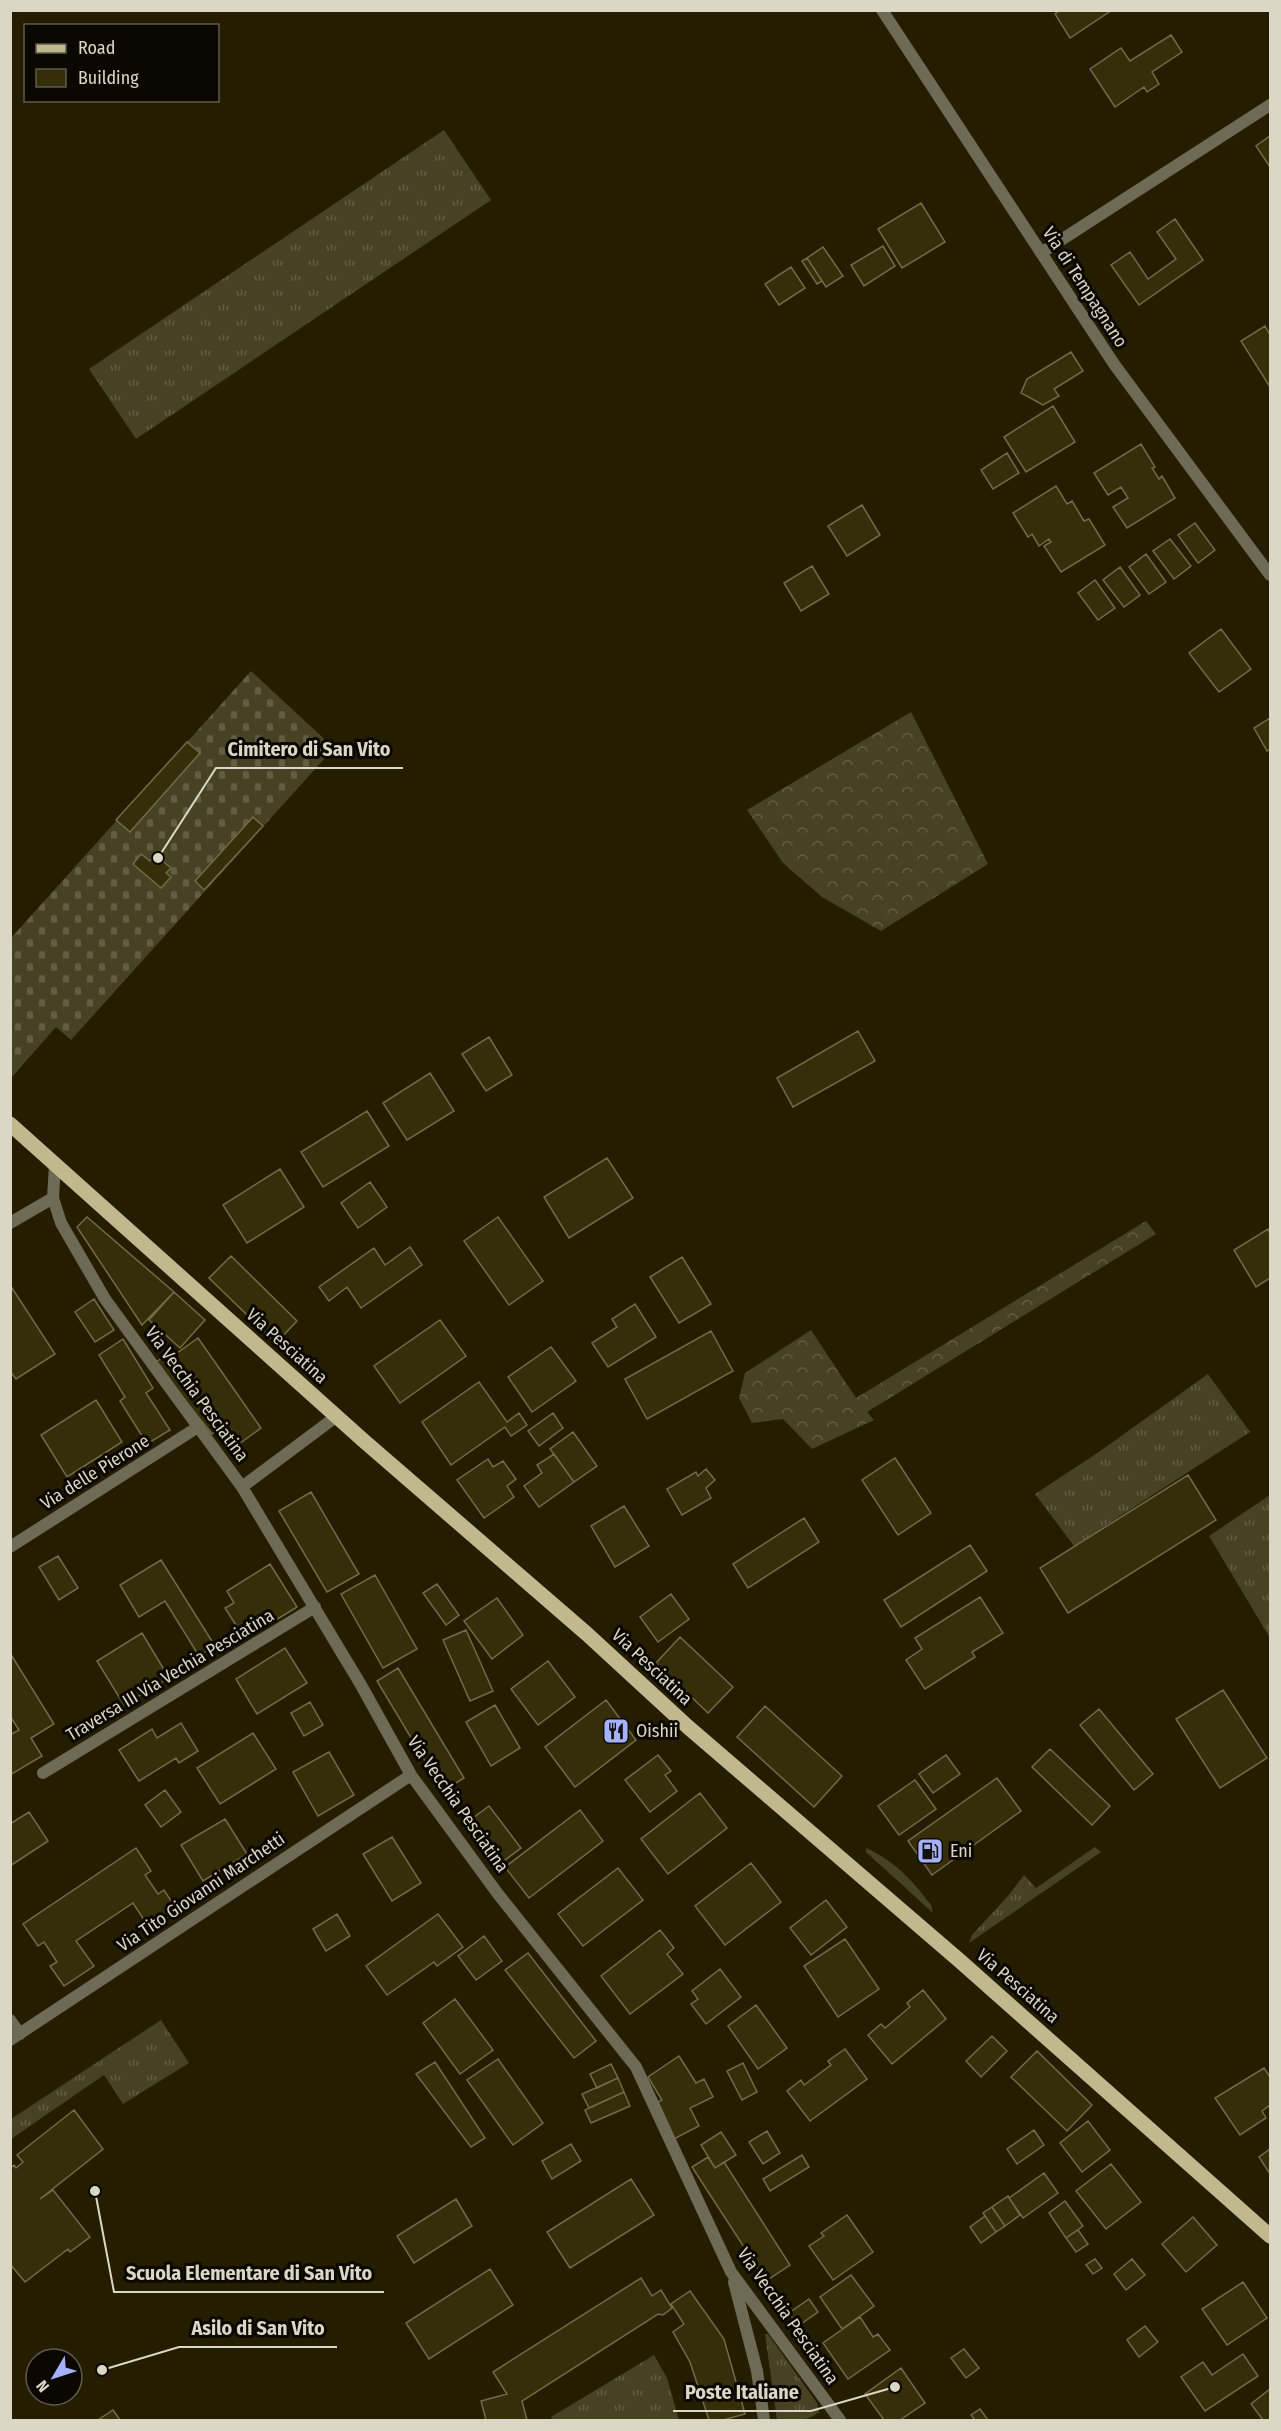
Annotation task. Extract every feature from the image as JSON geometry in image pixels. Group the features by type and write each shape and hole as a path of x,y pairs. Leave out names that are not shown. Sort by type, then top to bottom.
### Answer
{"main road":[{"name":"Via Pesciatina","path":"10,1124 337,1416 578,1626 688,1727 969,1968 1270,2236"}],"street":[{"name":"Via di Tempagnano","path":"882,10 1114,364 1270,575"},
{"path":"1041,253 1270,105"},
{"name":"Via Vecchia Pesciatina","path":"55,1165 52,1198 61,1223 105,1299 242,1487 315,1607 411,1774 498,1894 636,2067 731,2272 838,2420"},
{"path":"10,1223 52,1198"},
{"path":"242,1487 337,1416"},
{"name":"Via delle Pierone","path":"10,1547 198,1427"},
{"name":"Traversa III Via Vechia Pesciatina","path":"43,1773 315,1607"},
{"name":"Via Tito Giovanni Marchetti","path":"15,2037 411,1774"},
{"path":"10,2020 15,2037"},
{"path":"731,2272 757,2371 764,2421"}],"green space":[{"path":"444,130 491,200 136,439 89,369"},
{"path":"251,671 334,748 71,1040 56,1027 11,1078 11,938"},
{"path":"911,712 988,864 881,931 822,897 783,863 747,810"},
{"path":"1146,1221 1156,1234 867,1412 874,1420 812,1449 783,1419 752,1423 739,1398 745,1373 811,1330 856,1398"},
{"path":"1208,1374 1250,1432 1074,1546 1035,1494 1096,1454"},
{"path":"1270,1495 1270,1638 1209,1536"},
{"path":"1095,1847 1101,1852 969,1943 972,1935 1024,1875 1036,1888"},
{"path":"866,1848 886,1859 902,1872 931,1905 933,1913 866,1852"},
{"path":"161,2020 189,2063 123,2104 104,2075 11,2139 11,2119"},
{"path":"765,2334 768,2334 817,2403 819,2412 810,2418 777,2420"},
{"path":"654,2355 667,2378 679,2420 552,2420 551,2417"}],"building":[{"path":"1060,10 1112,10 1070,38 1055,14"},
{"path":"1171,35 1182,52 1152,72 1159,84 1147,92 1144,87 1115,107 1090,69 1121,48 1130,61"},
{"path":"1270,136 1270,167 1256,146"},
{"path":"921,203 945,242 902,268 878,229"},
{"path":"1175,219 1203,260 1139,305 1111,265 1130,252 1148,279 1176,259 1157,232"},
{"path":"883,246 895,266 864,286 851,265"},
{"path":"823,247 843,276 826,287 807,258"},
{"path":"807,258 822,281 817,284 802,261"},
{"path":"791,267 805,288 779,305 765,284"},
{"path":"1265,326 1270,335 1270,387 1241,341"},
{"path":"1071,352 1083,371 1054,389 1059,396 1043,405 1021,393 1027,379"},
{"path":"1053,406 1075,442 1026,472 1004,437"},
{"path":"1141,444 1155,467 1152,468 1159,479 1162,476 1175,498 1127,528 1113,507 1128,498 1121,487 1108,495 1094,473"},
{"path":"1007,453 1019,473 993,489 981,470"},
{"path":"1056,486 1067,504 1072,501 1084,521 1089,519 1105,545 1061,572 1044,546 1051,542 1049,539 1039,546 1032,534 1028,537 1013,513"},
{"path":"862,505 880,535 847,556 828,526"},
{"path":"1195,523 1215,550 1198,563 1178,535"},
{"path":"1170,539 1191,566 1174,579 1153,551"},
{"path":"1146,554 1166,582 1149,594 1129,567"},
{"path":"812,566 829,594 801,611 784,583"},
{"path":"1120,567 1140,595 1124,607 1103,580"},
{"path":"1095,580 1115,608 1098,620 1078,593"},
{"path":"1221,629 1251,669 1219,692 1189,653"},
{"path":"1270,718 1270,749 1267,751 1254,728"},
{"path":"187,742 200,753 130,832 116,820"},
{"path":"253,817 263,826 204,890 195,881"},
{"path":"141,854 150,861 155,855 171,868 166,873 171,877 161,888 133,864"},
{"path":"858,1031 875,1061 793,1107 777,1078"},
{"path":"489,1037 512,1075 486,1091 462,1054"},
{"path":"430,1073 454,1111 407,1140 383,1103"},
{"path":"367,1111 389,1146 323,1187 301,1152"},
{"path":"607,1158 633,1198 569,1238 544,1197"},
{"path":"280,1169 304,1207 247,1243 223,1205"},
{"path":"370,1182 387,1207 358,1228 341,1203"},
{"path":"87,1217 174,1292 142,1325 77,1227"},
{"path":"498,1217 543,1281 509,1305 464,1241"},
{"path":"1268,1229 1270,1278 1256,1287 1234,1250"},
{"path":"410,1247 422,1265 361,1308 347,1287 329,1301 319,1287 374,1248 385,1265"},
{"path":"231,1256 297,1321 276,1343 209,1278"},
{"path":"682,1257 711,1304 679,1323 650,1277"},
{"path":"10,1285 55,1354 16,1379 10,1371"},
{"path":"174,1292 205,1320 180,1348 149,1320"},
{"path":"94,1299 114,1330 95,1342 75,1312"},
{"path":"635,1304 656,1337 608,1367 592,1343 617,1327 612,1319"},
{"path":"440,1320 466,1356 400,1403 374,1366"},
{"path":"711,1331 733,1371 647,1419 625,1379"},
{"path":"198,1338 261,1428 235,1447 221,1427 212,1434 155,1363 173,1349 177,1353"},
{"path":"123,1339 153,1388 146,1393 170,1430 147,1444 120,1401 125,1397 99,1355"},
{"path":"551,1347 576,1381 532,1412 508,1377"},
{"path":"479,1382 507,1422 519,1413 527,1425 511,1436 505,1427 451,1465 422,1422"},
{"path":"96,1400 122,1442 67,1477 41,1435"},
{"path":"553,1413 563,1428 539,1446 528,1431"},
{"path":"573,1432 597,1466 574,1482 550,1449"},
{"path":"554,1454 574,1482 539,1507 524,1486 542,1473 537,1465"},
{"path":"895,1458 931,1513 898,1535 862,1480"},
{"path":"488,1459 493,1467 503,1461 516,1479 507,1486 514,1497 484,1518 457,1480"},
{"path":"706,1469 715,1480 706,1488 711,1498 682,1515 667,1489 696,1472 698,1476"},
{"path":"1188,1475 1216,1520 1068,1613 1040,1568"},
{"path":"311,1492 359,1574 327,1592 279,1511"},
{"path":"624,1506 649,1546 615,1567 591,1526"},
{"path":"804,1518 819,1542 748,1588 733,1564"},
{"path":"970,1545 987,1571 901,1627 884,1600"},
{"path":"58,1556 78,1588 59,1600 39,1567"},
{"path":"161,1560 215,1646 199,1656 165,1601 139,1617 120,1585"},
{"path":"270,1564 297,1607 245,1639 225,1608 234,1603 227,1591"},
{"path":"375,1575 417,1649 383,1668 341,1594"},
{"path":"437,1584 459,1615 446,1625 423,1593"},
{"path":"671,1594 689,1619 658,1642 640,1617"},
{"path":"980,1597 1003,1633 972,1652 975,1657 925,1689 906,1660 922,1649 915,1638"},
{"path":"497,1598 523,1635 492,1659 464,1621"},
{"path":"466,1630 493,1691 470,1701 443,1640"},
{"path":"142,1633 169,1678 124,1705 97,1661"},
{"path":"680,1637 733,1687 708,1713 656,1663"},
{"path":"285,1648 307,1683 257,1714 236,1679"},
{"path":"10,1653 54,1724 31,1738 42,1756 10,1775 10,1735 19,1730 10,1716"},
{"path":"548,1661 575,1697 538,1725 511,1689"},
{"path":"398,1668 464,1778 443,1791 377,1681"},
{"path":"1223,1690 1267,1758 1220,1788 1176,1719"},
{"path":"606,1700 636,1740 575,1787 545,1747"},
{"path":"310,1702 323,1725 304,1736 291,1713"},
{"path":"495,1705 520,1748 491,1766 466,1722"},
{"path":"765,1706 842,1776 814,1807 737,1737"},
{"path":"1099,1709 1153,1774 1134,1790 1080,1725"},
{"path":"181,1723 198,1751 179,1763 176,1758 139,1781 119,1750 152,1729 157,1738"},
{"path":"253,1733 276,1769 220,1804 197,1768"},
{"path":"1050,1749 1110,1806 1092,1825 1032,1767"},
{"path":"329,1752 354,1795 318,1816 293,1772"},
{"path":"658,1755 671,1771 665,1775 677,1791 650,1812 625,1780"},
{"path":"946,1755 960,1774 933,1793 919,1774"},
{"path":"997,1778 1021,1811 932,1875 908,1841"},
{"path":"915,1780 936,1809 899,1835 878,1806"},
{"path":"165,1790 181,1812 161,1827 145,1805"},
{"path":"700,1793 727,1828 668,1874 641,1839"},
{"path":"489,1806 521,1848 501,1863 469,1821"},
{"path":"580,1810 603,1841 529,1898 505,1867"},
{"path":"29,1812 48,1841 10,1866 10,1824"},
{"path":"225,1819 247,1854 203,1881 181,1845"},
{"path":"392,1837 421,1883 392,1901 363,1854"},
{"path":"136,1848 151,1871 145,1875 158,1894 164,1890 177,1910 150,1929 133,1903 76,1941 94,1966 64,1986 50,1966 57,1962 44,1942 38,1946 23,1924"},
{"path":"751,1863 781,1902 725,1945 695,1906"},
{"path":"618,1868 643,1900 583,1946 558,1914"},
{"path":"826,1900 847,1927 811,1955 790,1928"},
{"path":"337,1914 350,1936 326,1951 313,1929"},
{"path":"438,1914 463,1947 437,1966 434,1962 387,1995 366,1966"},
{"path":"660,1930 674,1948 667,1954 683,1974 630,2014 601,1976"},
{"path":"484,1936 502,1961 476,1980 458,1956"},
{"path":"845,1939 879,1989 838,2017 804,1966"},
{"path":"528,1953 596,2041 574,2058 505,1970"},
{"path":"720,1969 741,1997 706,2024 691,2004 698,1999 692,1991"},
{"path":"923,1990 946,2019 892,2064 868,2035 881,2024 885,2028 910,2007 907,2003"},
{"path":"455,1999 493,2050 460,2074 423,2023"},
{"path":"756,2005 787,2048 758,2069 728,2026"},
{"path":"992,2036 1007,2051 981,2077 966,2061"},
{"path":"845,2049 867,2079 810,2121 787,2091 801,2080 804,2085 831,2065 828,2061"},
{"path":"1037,2051 1092,2105 1067,2131 1011,2077"},
{"path":"679,2056 696,2083 704,2079 713,2097 690,2108 699,2126 674,2139 656,2103 662,2100 648,2077"},
{"path":"498,2059 543,2123 513,2145 467,2080"},
{"path":"435,2062 485,2138 471,2147 416,2074"},
{"path":"743,2063 757,2092 742,2100 727,2071"},
{"path":"611,2064 618,2078 597,2088 590,2074"},
{"path":"1264,2068 1270,2077 1270,2105 1262,2111 1266,2118 1240,2135 1215,2098"},
{"path":"618,2078 624,2092 589,2108 582,2094"},
{"path":"624,2092 630,2106 591,2123 585,2110"},
{"path":"74,2110 103,2149 40,2199 53,2190 90,2237 70,2252 68,2249 25,2282 10,2264 10,2168 14,2165 16,2168 23,2162 17,2155"},
{"path":"1088,2121 1110,2150 1082,2172 1060,2143"},
{"path":"1034,2130 1044,2145 1017,2164 1007,2149"},
{"path":"767,2131 780,2153 763,2164 749,2142"},
{"path":"721,2132 736,2155 715,2168 701,2145"},
{"path":"571,2144 581,2161 552,2179 542,2161"},
{"path":"1270,2149 1270,2174 1259,2157"},
{"path":"802,2155 809,2167 770,2191 763,2179"},
{"path":"708,2157 715,2168 724,2162 790,2265 766,2281 692,2167"},
{"path":"1111,2164 1141,2202 1106,2229 1076,2191"},
{"path":"1044,2173 1058,2193 1023,2218 1009,2198"},
{"path":"631,2179 654,2215 570,2268 547,2232"},
{"path":"1008,2196 1020,2215 1005,2226 992,2207"},
{"path":"456,2199 472,2226 414,2263 397,2236"},
{"path":"1065,2201 1083,2226 1066,2238 1049,2213"},
{"path":"992,2207 1005,2226 996,2232 983,2213"},
{"path":"847,2215 873,2252 833,2280 809,2246 824,2236 821,2233"},
{"path":"985,2216 996,2232 981,2243 970,2227"},
{"path":"1193,2217 1217,2245 1186,2272 1162,2244"},
{"path":"1078,2230 1088,2244 1076,2252 1066,2238"},
{"path":"1095,2259 1102,2268 1093,2274 1086,2265"},
{"path":"1132,2259 1145,2275 1126,2290 1114,2274"},
{"path":"490,2269 513,2305 429,2359 406,2323"},
{"path":"851,2275 874,2306 842,2329 820,2297"},
{"path":"641,2278 652,2296 661,2290 672,2308 663,2315 658,2314 522,2401 527,2420 486,2420 481,2401 507,2394 493,2372"},
{"path":"1243,2282 1267,2318 1227,2345 1202,2309"},
{"path":"690,2291 724,2339 745,2414 723,2420 709,2420 690,2362 673,2332 684,2324 671,2304"},
{"path":"809,2299 818,2312 798,2326 789,2313"},
{"path":"860,2317 873,2337 878,2334 890,2350 848,2379 823,2343"},
{"path":"1145,2326 1158,2342 1139,2357 1127,2340"},
{"path":"964,2349 979,2368 966,2378 951,2358"},
{"path":"1243,2354 1258,2376 1205,2411 1181,2377 1203,2362 1212,2375"},
{"path":"901,2368 925,2403 900,2420 884,2420 865,2394"},
{"path":"1270,2389 1270,2420 1263,2420 1251,2404"},
{"path":"980,2409 988,2420 975,2420 971,2415"},
{"path":"113,2410 120,2420 98,2420"}],"place":[{"name":"Cimitero di San Vito","path":"158,858"},
{"name":"Oishii","path":"616,1731"},
{"name":"Eni","path":"930,1851"},
{"name":"Scuola Elementare di San Vito","path":"95,2191"},
{"name":"Asilo di San Vito","path":"102,2370"},
{"name":"Poste Italiane","path":"895,2387"}]}
